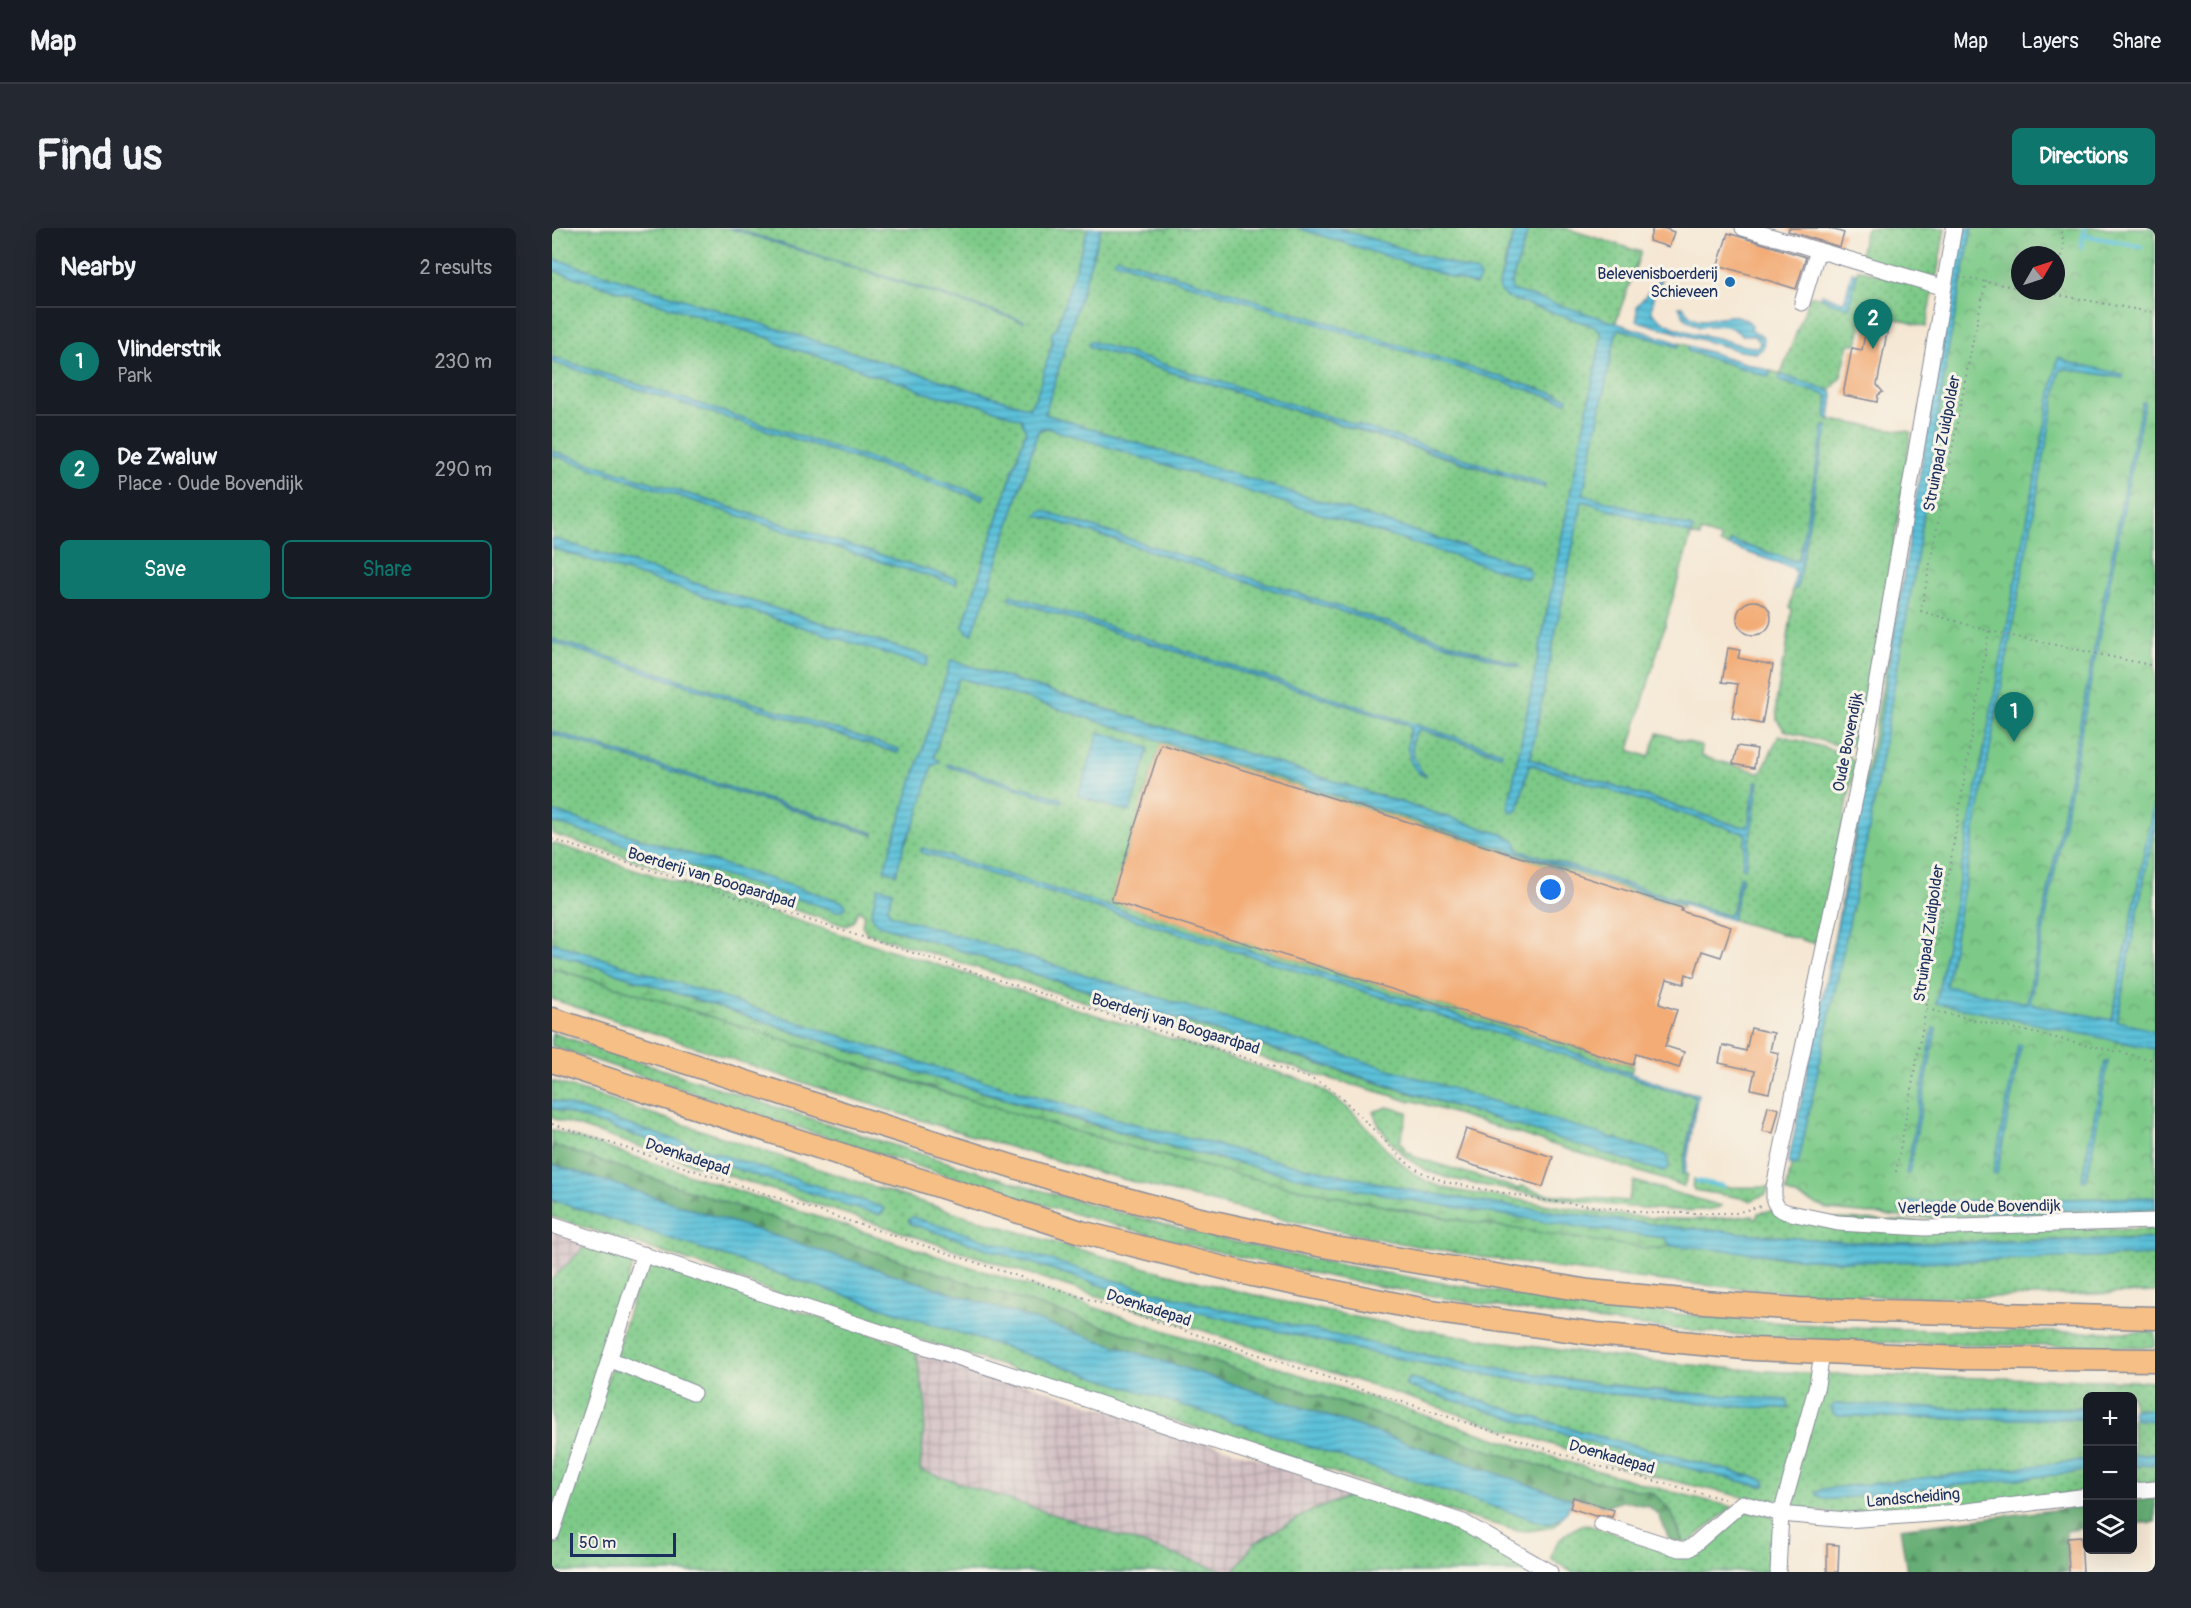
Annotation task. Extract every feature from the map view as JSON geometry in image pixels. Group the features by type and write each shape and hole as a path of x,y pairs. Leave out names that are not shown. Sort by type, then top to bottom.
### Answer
{"highway":[{"path":"552,1019 1053,1179 1200,1219 1323,1246 1589,1292 1704,1302 1798,1309 2155,1318"},
{"path":"552,1061 1081,1232 1252,1275 1431,1311 1596,1334 1822,1353 1961,1358 2155,1360"}],"street":[{"path":"1743,228 1942,287"},
{"name":"Oude Bovendijk","path":"1774,1201 1774,1187 1864,756 1942,287 1954,228"},
{"path":"1802,303 1818,250"},
{"name":"Verlegde Oude Bovendijk","path":"1774,1201 1778,1208 1786,1212 1838,1223 1925,1228 2155,1221"},
{"path":"552,1225 1463,1522 1550,1572"},
{"path":"552,1533 644,1254"},
{"path":"1778,1572 1781,1514 1817,1385 1822,1353"},
{"path":"609,1359 693,1393"},
{"path":"2137,1491 2155,1489"},
{"name":"Landscheiding","path":"1742,1503 1781,1514 1847,1520 1959,1512 2083,1497"},
{"path":"1601,1524 1679,1549 1689,1549 1742,1503"}],"path":[{"path":"2061,228 2064,246"},
{"path":"1966,278 2011,286"},
{"name":"Struinpad Zuidpolder","path":"1986,281 1921,611 1989,631 2155,666"},
{"path":"2065,294 2155,313"},
{"name":"Struinpad Zuidpolder","path":"1989,631 1926,1009 2155,1060"},
{"name":"Boerderij van Boogaardpad","path":"552,839 1309,1078 1325,1085 1342,1098 1406,1162 1421,1172 1445,1182 1541,1200 1658,1213 1736,1212 1774,1201"},
{"path":"1896,1172 1926,1009"},
{"name":"Doenkadepad","path":"552,1124 1605,1468 1742,1503"}],"shaded area":[{"path":"552,1229 586,1241 585,1247 552,1279"},
{"path":"915,1348 1361,1492 1311,1511 1254,1543 1233,1572 1227,1572 920,1470 926,1406"}],"green space":[{"path":"552,228 1088,228 1057,328 1054,330 1041,383 1029,408 552,258"},
{"path":"1101,228 1298,228 1476,284 1477,272 1337,228 1516,228 1502,274 1502,291 1506,297 1596,327 1602,335 1508,808 1518,810 1529,764 1747,834 1742,868 1745,868 1759,781 1751,804 1748,827 1738,826 1530,759 1582,500 1691,534 1692,528 1583,494 1616,333 1620,329 1677,346 1679,343 1689,346 1688,351 1769,377 1771,371 1781,374 1810,296 1849,307 1858,269 1928,288 1933,293 1926,327 1864,310 1857,344 1849,344 1841,377 1830,391 1782,375 1826,395 1828,397 1826,417 1830,420 1911,432 1888,583 1860,739 1857,744 1844,747 1784,730 1777,719 1776,703 1785,660 1793,588 1797,589 1828,427 1824,426 1797,561 1730,541 1729,546 1720,544 1721,538 1701,532 1700,537 1691,535 1629,750 1649,757 1658,733 1702,746 1701,756 1761,773 1779,735 1844,753 1853,760 1855,767 1816,944 1732,920 1742,877 1739,877 1729,916 1518,850 1518,846 1507,836 952,660 894,839 905,843 908,839 932,766 937,760 934,757 937,746 958,680 961,678 1683,905 1682,908 1161,744 1111,901 1633,1065 1631,1073 1559,1047 922,848 921,852 1603,1067 1664,1089 1689,1094 1695,1097 1682,1173 1688,1175 1684,1186 1411,1100 1410,1102 1324,1077 867,933 862,926 864,913 858,911 853,922 846,926 552,834 552,822 839,911 840,901 552,811 552,734 873,835 874,833 552,731 552,642 897,753 899,750 552,639 552,548 926,665 835,627 552,538 552,455 885,563 956,583 957,579 552,451 552,362 983,499 984,496 552,357 552,270 772,339 781,345 912,386 922,392 978,404 1022,419 1026,430 963,626 967,632 971,633 988,591 1038,431 1048,428 1530,577 1530,571 1525,566 1045,414","holes":["1117,257 1568,398 1566,402","1090,347 1545,484 1544,487","1043,510 1519,665 1518,667 1036,515","1009,597 1298,690 1009,599","1408,725 1420,729 1416,732 1412,749 1417,766 1425,776 1419,774 1407,737 1411,728","892,891 887,909 892,915 1665,1170 1374,1082 877,924 872,914"]},
{"path":"1529,228 1565,228 1641,252 1615,324 1511,290"},
{"path":"1866,228 1945,228 1937,275 1931,278 1859,260"},
{"path":"1970,228 2155,228 2155,1213 1912,1218 1829,1210 1786,1192"},
{"path":"552,843 1308,1082 1345,1106 1410,1171 1428,1182 1449,1189 1628,1216 1691,1219 1753,1215 1756,1219 1758,1213 1774,1210 1786,1217 2155,1229 2155,1238 1909,1243 1844,1242 1674,1227 1493,1204 1416,1191 1286,1163 1112,1118 932,1066 552,942"},
{"path":"552,952 941,1079 1176,1148 1299,1177 1423,1201 1666,1238 1671,1246 1645,1248 1411,1211 1295,1188 1180,1160 1024,1116 552,968"},
{"path":"552,968 677,1005 922,1086 1179,1160 1419,1214 1661,1248 1671,1246 1714,1247 1780,1257 1844,1261 2155,1255 2155,1292 1975,1297 1773,1291 1539,1266 1362,1236 1244,1210 1011,1148 781,1075 552,999"},
{"path":"552,1033 1018,1184 1207,1235 1366,1270 1558,1300 1752,1321 1943,1330 2155,1332 2155,1347 1908,1343 1767,1337 1652,1327 1538,1313 1367,1284 1160,1237 956,1178 552,1046"},
{"path":"552,1081 999,1226 1112,1259 1340,1314 1456,1335 1548,1348 1640,1360 1779,1372 2155,1382 2155,1410 2137,1409 2137,1392 2083,1392 2083,1408 1956,1409 1838,1404 1835,1415 1957,1419 2083,1419 2083,1460 1823,1489 1832,1499 2083,1471 2083,1492 1950,1508 1842,1515 1769,1503 1661,1478 1609,1463 552,1118 552,1108 862,1210 879,1214 883,1213 882,1207 552,1100","holes":["909,1221 1210,1307 1424,1355 1496,1368 1641,1388 1787,1400 1789,1408 1745,1407 1593,1392 1386,1356 1128,1294 911,1224","1409,1378 1572,1429 1764,1480 1766,1485 1763,1487 1628,1453 1405,1384"]},
{"path":"1387,1107 1408,1112 1400,1142 1401,1146 1405,1147 1404,1151 1412,1153 1412,1156 1519,1189 1521,1186 1547,1194 1628,1201 1634,1181 1722,1206 1704,1210 1627,1207 1529,1194 1449,1178 1428,1171 1411,1161 1388,1138 1373,1112"},
{"path":"552,1130 1567,1462 1733,1507 1686,1544 1682,1540 1679,1529 1653,1494 1570,1475 1493,1452 947,1276 552,1145"},
{"path":"552,1145 947,1276 1493,1452 1570,1475 1654,1494 1671,1511 1682,1540 1679,1543 1669,1539 1659,1515 1648,1506 1623,1501 1607,1506 1573,1496 1572,1499 1221,1380 552,1164"},
{"path":"1694,1179 1721,1186 1769,1187 1766,1194 1750,1201 1694,1190 1692,1185"},
{"path":"552,1200 1547,1524 1562,1519 1556,1525 1548,1528 1528,1531 1515,1530 1465,1516 1285,1456 783,1296 699,1264 552,1217"},
{"path":"586,1241 635,1258 552,1523 552,1279 585,1247"},
{"path":"647,1263 915,1348 926,1406 920,1470 1227,1572 552,1572 552,1554 643,1266"},
{"path":"2137,1419 2155,1421 2155,1453 2137,1455"},
{"path":"2155,1464 2155,1483 2137,1485 2137,1466"},
{"path":"1361,1492 1464,1527 1546,1572 1233,1572 1254,1543 1311,1511"},
{"path":"2155,1498 2155,1522 2137,1524 2137,1500"},
{"path":"2083,1506 2083,1529 2066,1531 2068,1572 1907,1572 1900,1528"},
{"path":"1741,1511 1768,1514 1775,1518 1774,1572 1572,1572 1551,1559 1558,1541 1584,1524 1675,1551 1709,1535 1715,1541 1721,1536 1717,1530"}],"water":[{"path":"729,228 733,228 1024,322"},
{"path":"1088,228 1101,228 1045,414 1525,566 1530,571 1530,577 1527,579 1042,428 1038,431 988,591 972,634 967,632 963,626 1026,431 1021,419 978,404 922,392 912,386 871,375 855,367 781,345 772,339 552,270 552,258 1029,408 1036,397 1053,342 1051,335 1057,327"},
{"path":"1298,228 1337,228 1477,272 1480,278 1476,285"},
{"path":"1516,228 1529,228 1511,284 1512,290 1679,343 1678,347 1620,329 1616,333 1583,494 1693,528 1691,534 1582,501 1530,759 1738,826 1748,827 1756,781 1759,781 1745,869 1742,868 1746,834 1529,764 1518,810 1513,813 1508,808 1602,335 1596,327 1506,297 1502,293 1499,287 1500,280"},
{"path":"1962,228 1972,228 1949,346 1916,564 1869,829 1798,1165 1788,1164 1881,715 1951,282"},
{"path":"1117,257 1568,398 1567,402 1115,261"},
{"path":"1852,272 1857,273 1849,307 1832,303 1820,296 1821,294 1845,300"},
{"path":"1661,277 1661,282 1653,297 1652,313 1667,324 1682,330 1758,347 1760,342 1754,335 1741,335 1726,326 1699,327 1685,318 1679,307 1683,306 1690,315 1698,319 1706,320 1724,316 1743,318 1752,325 1751,329 1764,338 1763,348 1756,353 1740,351 1637,321 1637,306"},
{"path":"1090,341 1545,484 1544,487 1090,347 1088,344"},
{"path":"1689,346 1771,371 1769,377 1688,351"},
{"path":"552,357 984,495 983,499 552,362"},
{"path":"2060,357 2067,362 2123,374 2123,378 2068,369 2060,370 1946,986 2027,1003 2131,453 2142,402 2145,402 2030,1002 2112,1020 2155,795 2155,822 2117,1021 2155,1031 2155,1049 1936,1003 2056,367"},
{"path":"1781,375 1830,391 1833,395 1830,419 1826,418 1828,397 1826,395 1779,381"},
{"path":"1824,426 1828,427 1797,589 1793,588 1796,573 1793,568 1729,546 1731,541 1795,561 1799,559"},
{"path":"552,451 957,579 956,584 552,455"},
{"path":"1043,510 1519,665 1518,667 1036,515"},
{"path":"552,538 929,657 926,666 552,548"},
{"path":"1011,595 1502,752 1501,755 1420,729 1415,733 1413,739 1413,753 1419,767 1427,776 1416,769 1409,757 1408,742 1411,729 1406,724 1009,599"},
{"path":"552,639 899,749 898,753 552,642"},
{"path":"951,660 1507,836 1516,842 1518,850 1729,916 1739,877 1742,877 1732,920 961,678 958,680 934,757 940,762 932,766 917,818 905,843 896,874 884,870"},
{"path":"552,731 874,833 874,835 552,734"},
{"path":"1099,732 1149,748 1130,812 1078,796"},
{"path":"948,764 1062,799 1061,802 947,766"},
{"path":"552,811 840,901 846,907 842,911 836,911 552,822"},
{"path":"922,848 1559,1047 1664,1086 1698,1094 1685,1174 1682,1174 1695,1097 1689,1094 1664,1089 1603,1067 921,852"},
{"path":"878,887 893,891 887,909 892,915 1661,1153 1667,1156 1668,1169 1661,1171 877,924 871,914"},
{"path":"552,942 932,1066 1112,1118 1286,1163 1416,1191 1493,1204 1674,1227 1844,1242 2155,1239 2155,1255 1922,1262 1822,1260 1671,1246 1665,1238 1416,1201 1280,1173 1177,1148 926,1075 552,952"},
{"path":"1933,1028 1936,1029 1909,1174 1906,1174"},
{"path":"2018,1045 2021,1045 1997,1174 1993,1173"},
{"path":"2105,1062 2108,1062 2107,1069 2085,1181 2082,1180 2083,1173"},
{"path":"552,1100 882,1207 884,1211 879,1214 862,1210 552,1108"},
{"path":"552,1164 1221,1380 1572,1499 1563,1516 1547,1524 552,1200"},
{"path":"2155,1197 2155,1209 1903,1213 1899,1210 1901,1205 1908,1202"},
{"path":"912,1217 1137,1287 1212,1307 1409,1352 1584,1382 1670,1392 1787,1400 1789,1408 1745,1407 1593,1392 1386,1356 1128,1294 911,1224 909,1220"},
{"path":"1408,1378 1572,1429 1764,1480 1766,1485 1760,1486 1628,1453 1406,1386"},
{"path":"1833,1405 1956,1409 2083,1408 2083,1419 1957,1419 1835,1415 1831,1408"},
{"path":"2137,1409 2155,1410 2155,1421 2137,1419"},
{"path":"2155,1453 2155,1464 2137,1466 2137,1455"},
{"path":"2083,1460 2083,1471 1832,1499 1824,1499 1817,1495 1817,1492 1823,1489"}],"building":[{"path":"1653,228 1663,228 1674,232 1669,247 1649,241"},
{"path":"1789,228 1828,228 1844,233 1840,247 1788,231"},
{"path":"1728,233 1806,257 1796,289 1718,265"},
{"path":"1866,313 1890,317 1877,385 1883,392 1878,395 1877,402 1843,395 1852,348 1862,350"},
{"path":"1754,601 1766,606 1771,618 1766,630 1754,635 1742,630 1737,618 1742,606"},
{"path":"1728,648 1740,650 1738,658 1773,665 1762,724 1732,718 1738,684 1722,682"},
{"path":"1161,744 1682,908 1681,911 1731,927 1721,957 1702,951 1694,977 1686,974 1684,984 1667,979 1659,1004 1677,1010 1665,1046 1684,1052 1679,1068 1636,1054 1633,1065 1111,901"},
{"path":"1737,746 1757,749 1754,768 1733,764"},
{"path":"1751,1028 1774,1033 1770,1051 1779,1053 1769,1093 1751,1089 1755,1071 1719,1063 1723,1045 1746,1051"},
{"path":"1768,1106 1779,1109 1773,1133 1762,1131"},
{"path":"1466,1129 1553,1157 1543,1187 1456,1160"},
{"path":"1573,1497 1614,1510 1612,1517 1595,1516 1570,1508"},
{"path":"2081,1537 2083,1572 2069,1572 2067,1538"},
{"path":"1827,1544 1839,1545 1838,1572 1827,1572"}],"waterway":[{"path":"2081,247 2085,228"},
{"path":"2083,235 2141,246"},
{"path":"1696,1181 1723,1186"}],"place":[{"name":"Belevenisboerderij Schieveen","path":"1730,282"},
{"name":"De Zwaluw","path":"1873,349"},
{"name":"Vlinderstrik","path":"2014,742"}]}
